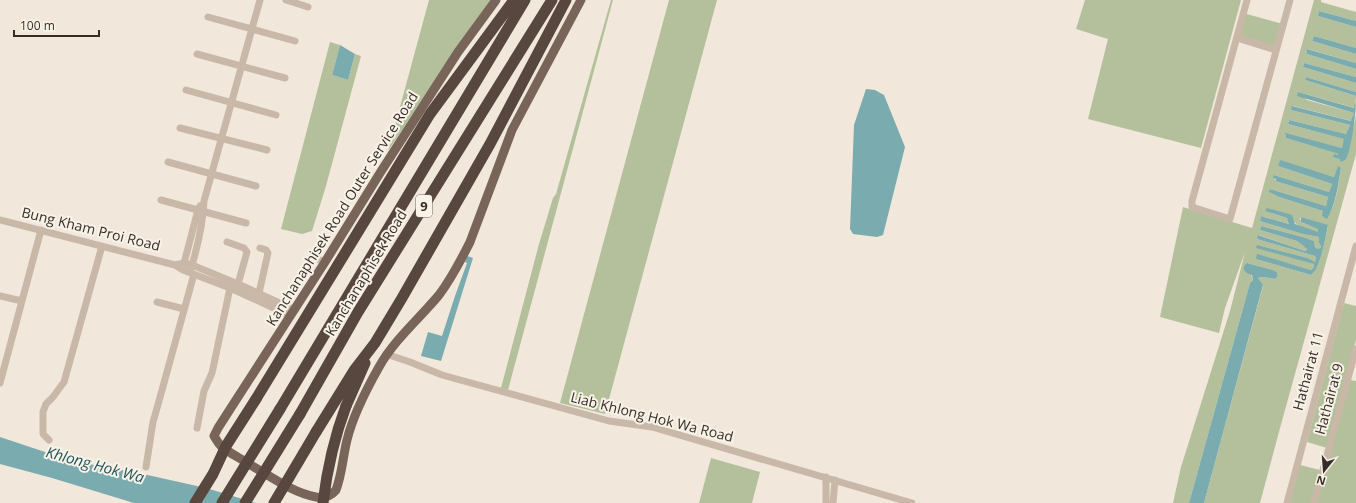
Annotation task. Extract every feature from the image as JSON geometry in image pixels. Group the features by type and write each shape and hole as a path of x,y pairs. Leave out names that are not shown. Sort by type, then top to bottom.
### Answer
{"highway":[{"path":"186,503 226,446 256,399 430,114 514,0"},
{"name":"Kanchanaphisek Road","path":"222,503 525,0"},
{"name":"Kanchanaphisek Road","path":"246,503 300,414 358,312 552,0"},
{"path":"323,503 329,464 338,429 346,406 375,343 490,144 566,0"},
{"path":"274,503 355,369 375,343"},
{"path":"195,503 213,474 226,446"}],"main road":[{"name":"Kanchanaphisek Road Outer Service Road","path":"386,354 371,381 351,427 336,490 333,494 327,497 318,497 296,490 272,478 219,445 214,436 380,173 454,59 496,0"},
{"path":"386,354 438,295 465,252 512,130 581,0"}],"street":[{"path":"184,266 190,240 201,211 212,174 260,0"},
{"path":"286,0 308,7"},
{"path":"1247,0 1192,201 1192,206 1230,219 1290,0"},
{"path":"208,18 295,41"},
{"path":"1237,38 1276,50"},
{"path":"197,54 285,78"},
{"path":"186,90 276,115"},
{"path":"180,128 267,150"},
{"path":"168,162 256,186"},
{"path":"161,200 246,223"},
{"path":"146,467 158,401 184,309 198,242 201,211"},
{"name":"Bung Kham Proi Road","path":"0,220 175,265 184,266 230,288 293,313"},
{"path":"0,379 3,357 22,301 41,230"},
{"path":"190,240 198,242"},
{"path":"227,242 244,248 247,252 238,284"},
{"path":"48,440 43,434 43,412 46,404 64,382 102,246"},
{"name":"Hathairat 11","path":"1287,503 1356,246"},
{"path":"259,293 268,254 266,250 260,248"},
{"path":"312,257 325,262"},
{"name":"Bung Kham Proi Road","path":"192,270 238,284 259,293 293,313"},
{"path":"197,428 204,391 212,373 230,288"},
{"path":"0,296 22,301"},
{"path":"157,302 184,309"},
{"name":"Hathairat 9","path":"1314,503 1356,349"},
{"name":"Liab Khlong Hok Wa Road","path":"386,354 410,362 442,376 609,421 652,427 912,503"},
{"path":"826,477 826,503"},
{"path":"833,503 835,480"}],"green space":[{"path":"429,0 491,0 388,151"},
{"path":"611,0 613,0 508,390 501,388 539,244 553,198 556,194"},
{"path":"669,0 717,0 605,414 560,403"},
{"path":"1085,0 1241,0 1201,148 1088,119 1108,39 1076,29"},
{"path":"1314,0 1321,0 1321,2 1356,12 1356,21 1319,11 1318,16 1356,27 1356,48 1314,36 1312,41 1356,54 1356,63 1308,49 1307,54 1356,69 1356,77 1304,63 1303,67 1356,83 1356,92 1306,77 1305,80 1356,96 1355,108 1298,92 1307,100 1354,113 1352,121 1293,106 1291,110 1350,125 1346,134 1289,120 1288,124 1345,139 1342,148 1285,134 1286,138 1340,154 1337,155 1341,162 1346,158 1356,116 1356,154 1260,503 1204,503 1263,286 1258,278 1263,277 1275,279 1278,276 1277,272 1273,270 1247,263 1253,280 1250,283 1189,503 1173,503 1181,467 1230,311 1245,252 1225,308 1219,333 1160,317 1183,207 1252,228","holes":["1280,161 1334,177 1338,167 1341,168 1335,201 1327,217 1323,211 1276,196 1277,195 1270,192 1270,189 1326,206 1328,197 1275,181 1274,175 1329,192 1332,184 1278,166","1265,211 1292,218 1296,224 1318,232 1319,229 1303,223 1300,219 1301,217 1328,226 1320,259 1311,275 1256,259 1287,263 1311,270 1314,267 1314,264 1257,245 1308,258 1315,262 1316,258 1315,256 1257,239 1259,235 1305,251 1307,249 1297,241 1260,230 1261,226 1314,241 1315,247 1321,249 1319,237 1260,221 1261,216 1290,224 1287,218"]},
{"path":"1243,13 1283,24 1276,50 1237,38"},
{"path":"330,42 340,45 332,75 348,80 355,54 361,56 326,186 312,231 302,234 281,229"},
{"path":"1344,303 1356,306 1356,340 1327,448 1307,442"},
{"path":"1350,380 1356,381 1356,503 1317,503"},
{"path":"711,458 760,472 752,503 699,503"},
{"path":"1300,465 1320,470 1312,503 1290,503"}],"water":[{"path":"1319,11 1356,21 1356,27 1318,16"},
{"path":"1314,36 1356,48 1356,54 1312,41"},
{"path":"340,45 355,54 348,80 332,75"},
{"path":"1307,49 1356,63 1356,69 1307,54"},
{"path":"1304,63 1356,77 1356,83 1303,67"},
{"path":"1306,77 1356,92 1356,96 1305,80"},
{"path":"866,89 875,90 884,95 905,147 883,235 877,237 853,234 850,229 854,125"},
{"path":"1298,92 1354,108 1356,102 1351,140 1348,155 1345,160 1340,162 1340,159 1333,157 1334,154 1339,154 1286,138 1285,133 1342,148 1344,139 1288,124 1289,120 1346,134 1350,125 1291,110 1292,106 1351,121 1354,113 1297,96"},
{"path":"1280,160 1334,177 1338,166 1341,168 1335,201 1327,219 1322,216 1323,211 1276,196 1269,192 1270,189 1326,206 1328,197 1275,181 1276,179 1273,178 1274,175 1329,192 1332,184 1278,166"},
{"path":"1267,208 1292,215 1295,224 1318,232 1318,229 1301,222 1301,217 1328,225 1320,260 1311,275 1256,259 1257,254 1311,270 1314,267 1314,264 1256,248 1257,245 1308,258 1315,262 1316,258 1315,256 1257,239 1258,235 1305,251 1307,249 1297,241 1260,230 1261,226 1314,241 1315,247 1318,249 1321,248 1319,237 1303,234 1260,221 1261,216 1289,224 1287,218 1265,211"},
{"path":"467,256 473,258 441,361 421,356 428,332 442,336 467,263 465,262"},
{"path":"1247,263 1273,270 1277,272 1278,276 1275,279 1263,277 1258,278 1263,285 1204,503 1189,503 1250,283 1253,280 1252,275 1244,270 1244,266"},
{"path":"0,437 72,461 134,472 206,488 256,503 134,503 0,464"}],"water label":[{"name":"Khlong Hok Wa","path":"95,465"}]}
